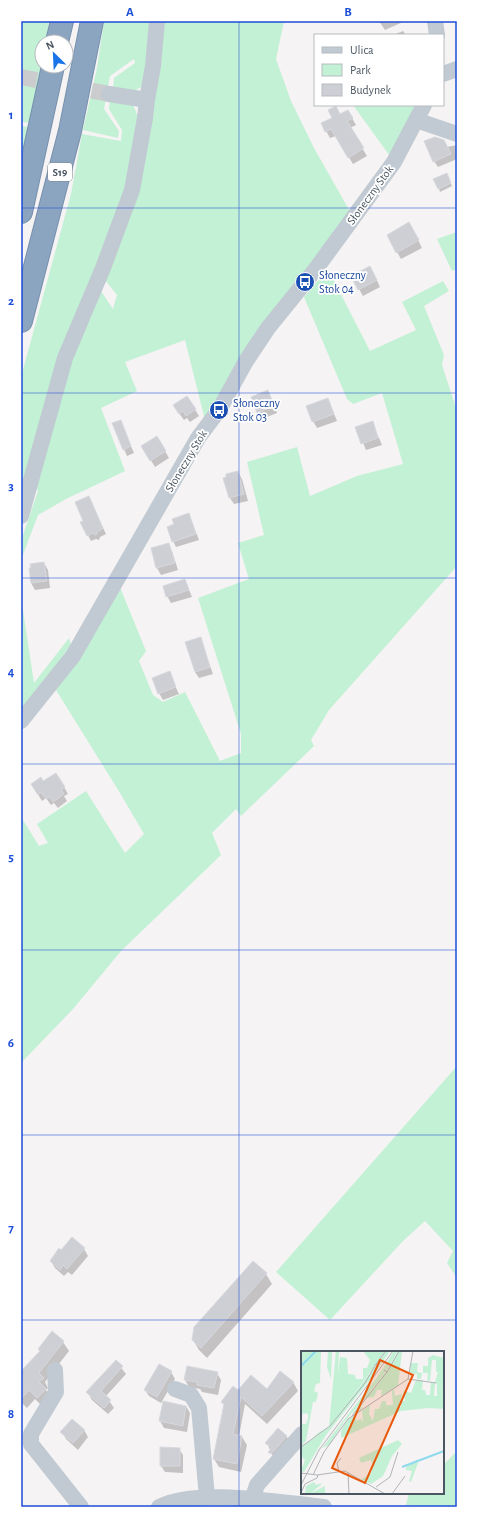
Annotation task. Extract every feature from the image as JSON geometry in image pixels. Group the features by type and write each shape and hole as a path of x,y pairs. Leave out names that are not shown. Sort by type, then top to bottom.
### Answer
{"highway":[{"path":"59,34 62,21"},
{"name":"S19","path":"21,321 70,131 92,21"},
{"name":"S19","path":"21,212 51,74"}],"street":[{"path":"21,516 65,358 103,268 132,190 143,133 153,66 157,21"},
{"path":"435,21 437,34"},
{"path":"444,74 457,69"},
{"path":"109,94 147,100"},
{"name":"Słoneczny Stok","path":"21,721 73,656 198,438 219,410 246,361 268,328 374,191 394,162 423,106"},
{"path":"416,120 457,134"},
{"path":"55,1370 56,1392 31,1434 31,1444 81,1507"},
{"path":"175,1389 191,1396 199,1408 216,1500"},
{"path":"244,1502 301,1435"},
{"path":"159,1507 181,1499 324,1507"}],"green space":[{"path":"21,21 49,21 47,34 34,34 34,74 40,74 31,123 21,122"},
{"path":"104,21 151,21 145,85 132,92 113,90 114,78 135,63 134,59 110,76 104,109 119,131 118,138 83,130 97,68"},
{"path":"161,21 284,21 276,59 291,101 314,148 352,215 205,420 185,340 125,362 137,391 101,408 125,471 66,499 38,515 21,560 21,541 38,491 34,482 70,356 101,291 113,309 117,295 105,280"},
{"path":"110,100 133,105 139,119 122,203 21,498 21,377 71,194 82,134 121,141 122,130 109,109"},
{"path":"354,106 415,106 417,110 392,159"},
{"path":"21,126 30,127 21,169"},
{"path":"457,232 457,269 452,271 437,239"},
{"path":"328,269 370,351 416,330 402,302 443,281 449,291 424,306 444,355 442,365 457,411 457,566 329,710 311,740 314,746 241,816 236,809 212,833 221,855 121,951 73,1009 21,1063 21,817 39,846 48,843 37,824 86,791 125,853 144,834 56,690 119,585 146,651 139,661 153,695 163,702 185,692 220,761 241,753 241,734 198,598 249,579 238,543 264,535 247,462 297,447 310,496 357,476 403,464 382,393 353,404 347,399 304,297"},
{"path":"21,597 34,683 69,638 71,645 21,714"},
{"path":"457,1066 457,1278 447,1263 453,1251 425,1221 403,1241 330,1320 276,1272"},
{"path":"457,1451 457,1507 423,1507 406,1505 409,1494 444,1494 444,1464"}],"building":[{"path":"336,106 340,114 348,110 353,118 347,121 364,148 348,158 331,129 325,132 321,123 332,118 328,110"},
{"path":"435,137 444,140 451,154 433,162 424,141"},
{"path":"447,173 451,183 438,189 433,179"},
{"path":"409,222 419,240 396,253 387,235"},
{"path":"370,266 377,280 358,290 351,276"},
{"path":"268,390 274,406 257,413 251,397"},
{"path":"187,396 196,409 186,416 183,411 179,414 173,405"},
{"path":"328,398 334,414 312,422 306,406"},
{"path":"121,420 131,446 123,450 112,423"},
{"path":"373,421 378,438 361,444 355,427"},
{"path":"157,436 166,451 150,461 141,446"},
{"path":"238,471 244,494 229,498 223,478 226,477 226,474"},
{"path":"89,496 103,528 97,532 96,535 93,533 87,536 80,522 83,521 75,502"},
{"path":"189,513 196,534 172,542 167,527 174,524 172,519"},
{"path":"169,543 175,563 156,568 151,548"},
{"path":"44,562 47,581 31,583 29,568 31,568 30,564"},
{"path":"185,579 189,590 166,597 163,586"},
{"path":"201,637 210,667 195,672 185,642"},
{"path":"170,671 176,687 158,694 152,678"},
{"path":"56,773 65,787 61,789 64,794 53,802 50,797 46,799 41,792 38,795 31,784 41,777 43,781"},
{"path":"72,1237 85,1248 67,1269 63,1265 60,1270 50,1261 59,1248 61,1250"},
{"path":"253,1261 267,1273 201,1348 192,1340 194,1327"},
{"path":"52,1331 64,1341 39,1373 44,1378 39,1382 46,1389 37,1398 29,1390 21,1399 21,1371 40,1351 38,1349"},
{"path":"116,1360 123,1366 101,1391 111,1400 104,1408 86,1392"},
{"path":"159,1364 172,1371 157,1397 144,1390"},
{"path":"187,1366 218,1372 214,1388 197,1385 197,1382 184,1380"},
{"path":"280,1371 294,1382 262,1416 241,1397 233,1434 242,1436 237,1464 213,1459 224,1404 221,1402 233,1386 238,1390 251,1375 267,1389"},
{"path":"163,1401 186,1406 183,1426 159,1421"},
{"path":"72,1419 85,1430 73,1443 60,1432"},
{"path":"278,1428 287,1436 271,1454 268,1452 272,1448 265,1443"},
{"path":"160,1447 180,1448 180,1466 160,1466"}],"tunnel":[{"path":"21,77 109,94"}],"place":[{"name":"Słoneczny Stok 04","path":"305,282"},
{"name":"Słoneczny Stok 03","path":"219,410"}]}
